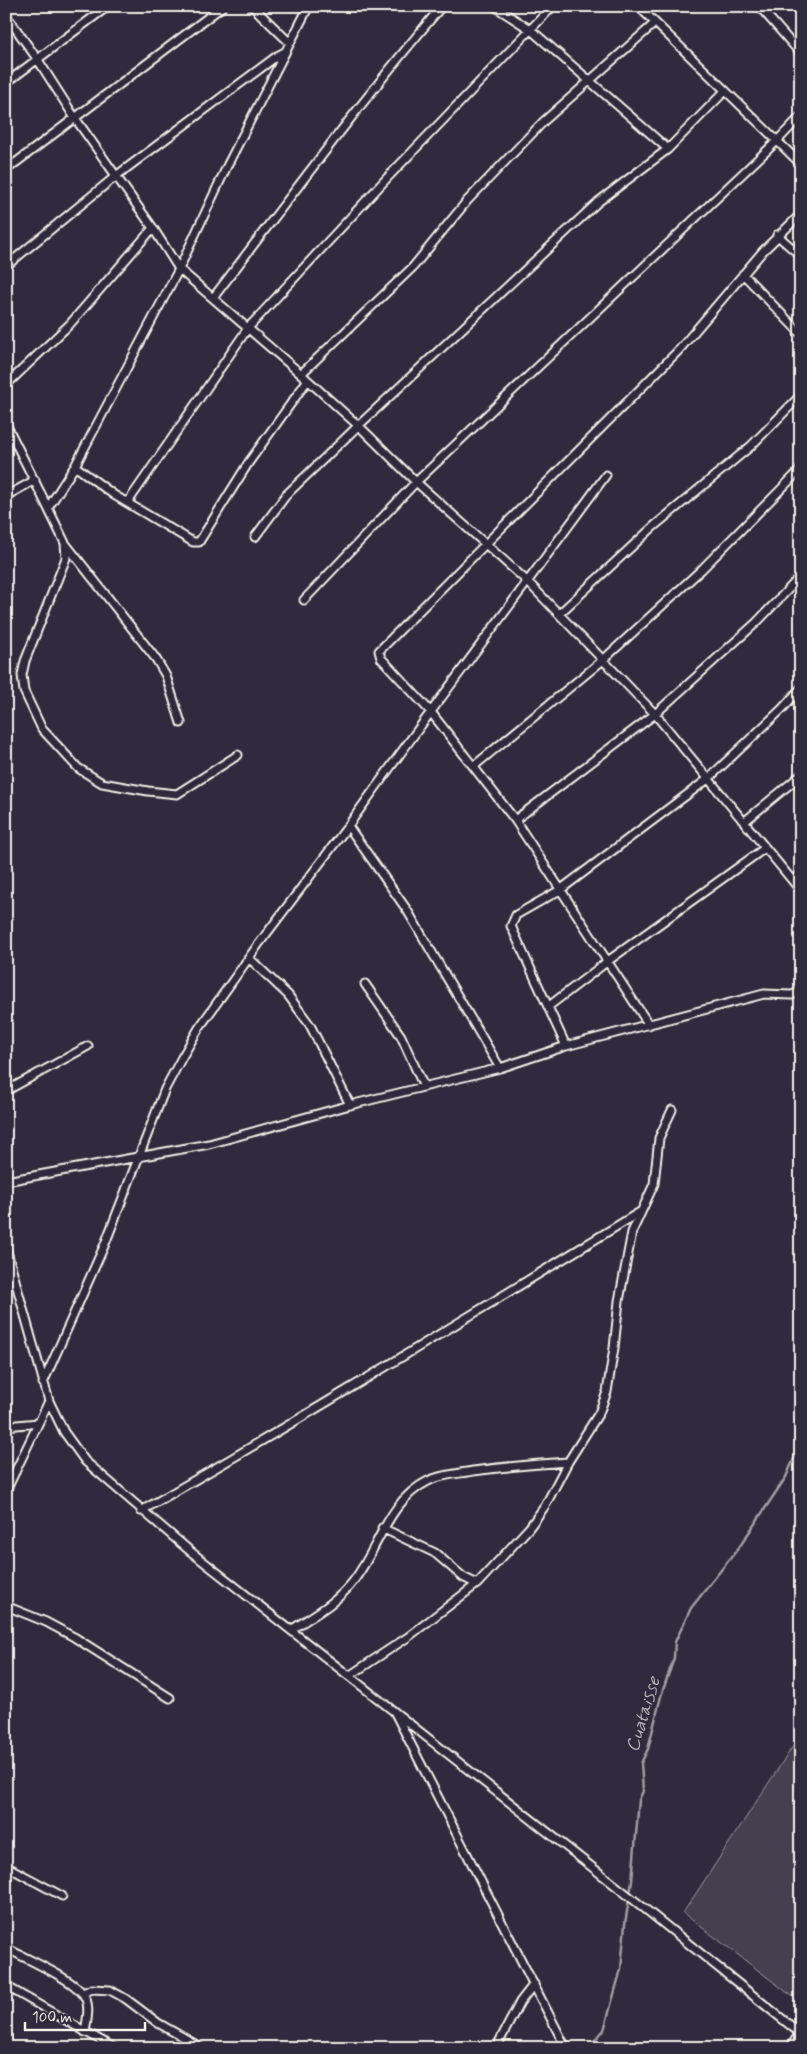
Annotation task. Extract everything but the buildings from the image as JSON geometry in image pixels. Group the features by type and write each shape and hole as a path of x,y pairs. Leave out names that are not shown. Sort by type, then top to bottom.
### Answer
{"street":[{"path":"6,83 108,6"},
{"path":"6,170 223,6"},
{"path":"252,6 290,43"},
{"path":"48,508 75,466 179,269 228,164 309,6"},
{"path":"213,298 340,132 442,6"},
{"path":"494,6 531,30 668,149"},
{"path":"128,502 248,328 388,177 553,6"},
{"path":"638,6 724,92 801,164"},
{"path":"759,6 801,54"},
{"path":"6,15 38,60 75,118 153,228 179,269 301,374 416,482 486,542 528,582 655,714 801,891"},
{"path":"301,374 413,267 468,201 544,121 655,23"},
{"path":"6,266 116,176 277,56 286,52"},
{"path":"255,537 287,494 358,426 598,202 668,149 724,92"},
{"path":"304,600 416,482 777,141 801,116"},
{"path":"649,1025 515,820 430,711 381,658 379,652 380,648 679,350 777,235 801,214"},
{"path":"6,385 70,324 153,228"},
{"path":"777,235 801,256"},
{"path":"743,274 801,334"},
{"path":"75,466 114,495 192,542 199,542 249,462 307,380"},
{"path":"559,614 653,526 751,446 801,395"},
{"path":"6,424 65,543 156,659 166,676 181,723"},
{"path":"474,766 603,660 709,562 801,469"},
{"path":"43,1383 105,1244 165,1089 199,1028 430,711 606,475"},
{"path":"6,496 35,480"},
{"path":"65,543 65,562 25,661 22,675 24,691 42,729 78,768 95,779 110,785 169,794 182,791 238,756"},
{"path":"515,820 655,714 757,622 801,576"},
{"path":"566,1046 511,926 516,915 560,890 708,779 782,709 801,688"},
{"path":"744,822 801,775"},
{"path":"348,826 407,910 500,1068"},
{"path":"549,1006 765,848"},
{"path":"793,882 801,874"},
{"path":"249,958 288,995 310,1025 350,1105"},
{"path":"365,984 401,1036 424,1087"},
{"path":"6,1181 209,1144 350,1105 500,1068 566,1046 764,994 792,995 801,991"},
{"path":"6,1091 88,1046"},
{"path":"349,1676 408,1637 477,1584 529,1528 545,1506 568,1462 599,1413 607,1392 628,1248 640,1212 654,1184 659,1138 672,1110"},
{"path":"141,1511 365,1380 640,1212"},
{"path":"7,1252 49,1401 64,1432 85,1461 141,1511 800,2033 790,2048"},
{"path":"6,1492 49,1401"},
{"path":"6,1426 38,1422"},
{"path":"290,1630 333,1602 351,1584 360,1571 382,1528 412,1492 428,1481 444,1475 568,1462"},
{"path":"382,1528 434,1553 463,1576 477,1584"},
{"path":"6,1606 46,1622 74,1637 170,1698"},
{"path":"393,1710 566,2048"},
{"path":"6,1866 62,1896"},
{"path":"6,1948 66,1981 83,1994 87,2003 88,2018 85,2032"},
{"path":"496,2048 520,2002 534,1984"},
{"path":"6,1986 114,2048"},
{"path":"83,1994 92,1989 110,1990 126,1999 158,2023 202,2048"}],"shaded area":[{"path":"801,1734 801,2003 683,1913"}],"waterway":[{"name":"Cuataisse","path":"583,2048 594,2041 604,2030 621,1969 625,1924 632,1881 639,1800 643,1791 641,1763 648,1749 661,1696 674,1658 675,1642 691,1608 740,1546 786,1477 801,1442"}]}
